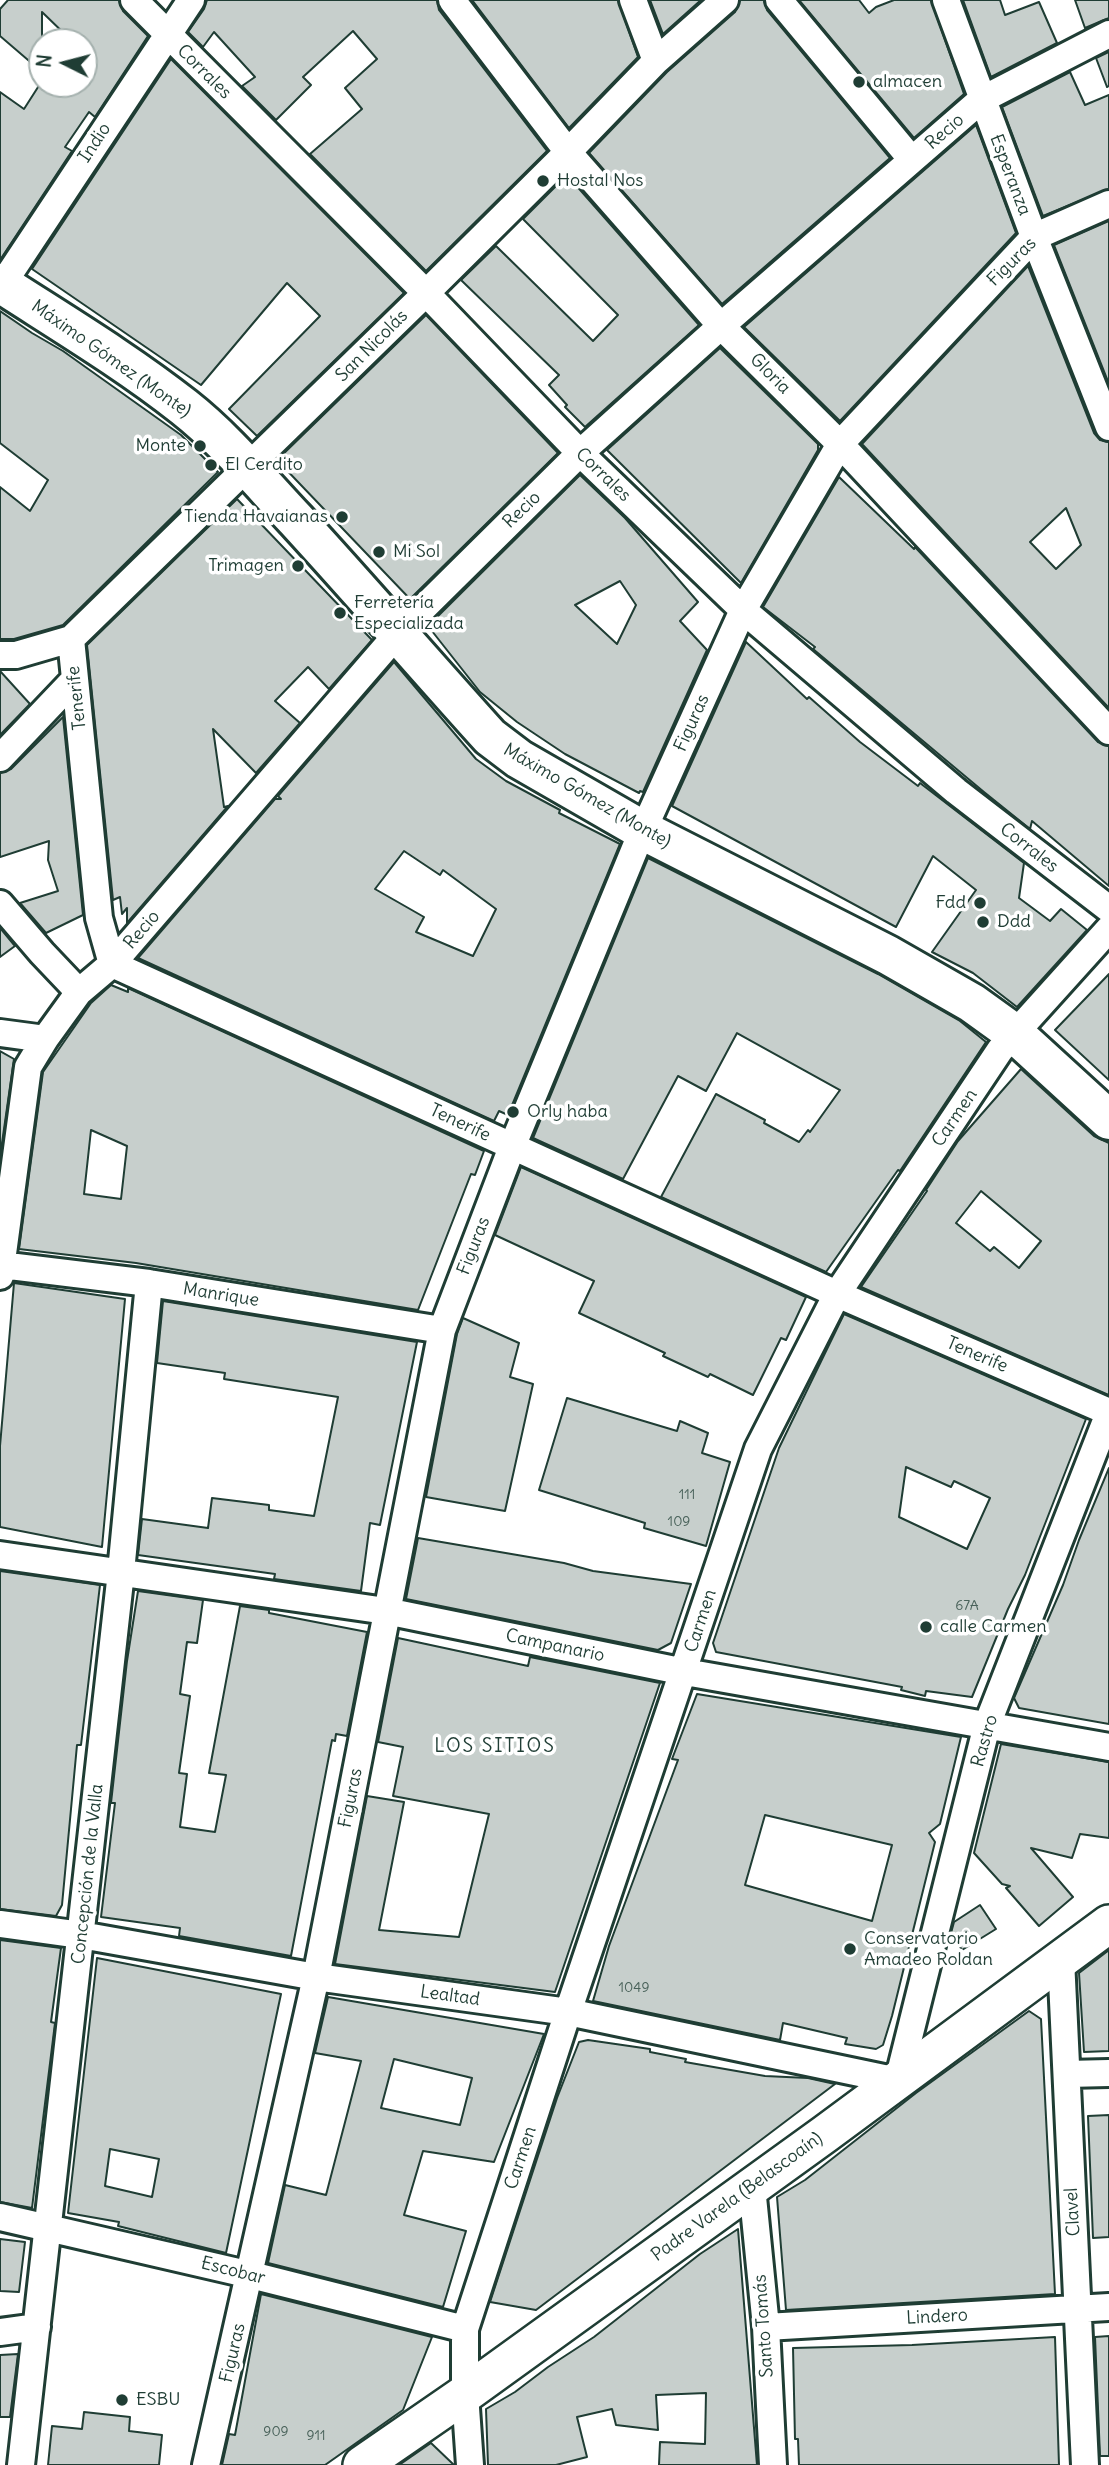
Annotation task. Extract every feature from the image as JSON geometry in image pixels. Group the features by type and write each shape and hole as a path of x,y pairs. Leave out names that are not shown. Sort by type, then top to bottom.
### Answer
{"main road":[{"name":"Máximo Gómez (Monte)","path":"1,285 184,407 248,468 399,632 490,737 503,748 548,777 644,831 888,955 972,1003 1015,1034 1109,1120"},
{"name":"Padre Varela (Belascoaín)","path":"362,2465 752,2187 1109,1924"}],"street":[{"name":"Corrales","path":"134,0 426,293 580,453 743,610 956,791 1109,909"},
{"name":"Indio","path":"1,285 191,0"},
{"name":"Gloria","path":"452,0 568,152 721,326 840,444 1109,731"},
{"path":"633,0 656,61"},
{"name":"San Nicolás","path":"0,655 16,655 71,639 426,293 656,61 725,0"},
{"path":"779,0 912,160"},
{"name":"Esperanza","path":"946,0 981,100 1109,427"},
{"name":"Recio","path":"0,1276 28,1067 45,1039 79,992 112,964 399,632 580,453 721,326 981,100 1109,34"},
{"name":"Figuras","path":"206,2465 251,2275 316,1976 442,1330 512,1147 644,831 743,610 840,444 1034,237 1109,204"},
{"name":"Tenerife","path":"71,639 99,918 112,964 837,1294 1109,1413"},
{"path":"0,758 75,679"},
{"path":"0,904 79,992"},
{"name":"Carmen","path":"470,2465 465,2394 465,2329 568,2012 685,1672 758,1449 837,1294 1000,1050 1109,929"},
{"path":"0,1032 45,1039"},
{"name":"Manrique","path":"0,1265 149,1283 442,1330"},
{"name":"Concepción de la Valla","path":"21,2465 121,1572 149,1283"},
{"name":"Rastro","path":"898,2081 987,1725 1109,1413"},
{"name":"Campanario","path":"0,1555 387,1611 685,1672 1109,1748"},
{"name":"Lealtad","path":"0,1924 81,1935 316,1976 568,2012 898,2081"},
{"name":"Clavel","path":"1060,1959 1085,2465"},
{"path":"1067,2074 1109,2073"},
{"name":"Santo Tomás","path":"752,2187 766,2327 773,2465"},
{"name":"Escobar","path":"0,2217 251,2275 465,2329"},
{"name":"Lindero","path":"766,2327 1109,2307"},
{"path":"0,2332 37,2328"}],"building":[{"path":"8,0 119,0 123,11 148,36 95,117 89,112 65,147 72,151 0,260 0,92 24,109 31,98 98,98 98,28 59,28 42,12 42,28 28,28 28,60 0,36 0,9"},
{"path":"207,0 437,0 439,10 547,151 426,271 310,154 362,109 345,88 377,59 353,31 303,77 311,85 276,120 242,86 255,77 214,32 203,47 188,32"},
{"path":"472,0 618,0 638,57 569,128"},
{"path":"650,0 701,0 663,34"},
{"path":"740,0 764,0 767,10 890,158 722,304 589,153 667,72 735,12"},
{"path":"799,0 859,0 869,13 894,0 931,0 964,94 914,138"},
{"path":"963,0 1000,0 1005,15 1039,2 1057,43 991,77"},
{"path":"1075,0 1109,0 1109,18 1085,28"},
{"path":"1109,52 1109,86 1107,87 1096,58"},
{"path":"171,59 404,293 257,436 229,409 320,316 287,283 201,385 32,269"},
{"path":"1070,72 1085,105 1109,95 1109,189 1043,216 1002,107"},
{"path":"976,125 1016,233 840,421 744,327"},
{"path":"567,175 699,325 585,427 565,407 567,405 549,385 559,375 461,280 496,246 593,341 618,315 523,219"},
{"path":"1109,221 1109,384 1054,245"},
{"path":"1028,266 1094,433 1100,440 1109,442 1109,708 862,444","holes":["1066,508 1081,545 1056,569 1030,542"]},
{"path":"0,311 63,351 181,435 218,472 63,625 14,639 0,639 0,487 30,511 48,480 0,443"},
{"path":"426,315 558,453 410,599 277,460"},
{"path":"720,348 818,444 818,450 741,583 607,450"},
{"path":"580,475 625,518 698,602 680,621 707,650 643,792 639,793 565,754 517,722 480,692 428,626","holes":["620,581 636,605 617,644 575,605"]},
{"path":"839,477 914,549 915,547 1098,742 1109,746 1109,886 1032,821 1030,829 984,792 813,649 815,647 763,607"},
{"path":"237,499 372,640 329,689 308,667 275,701 300,723 256,773 213,729 224,807 228,806 127,923 127,908 122,914 120,897 113,900 87,645"},
{"path":"746,642 807,699 809,697 860,742 918,786 920,783 1024,863 1019,898 1050,921 1061,909 1087,930 1017,1007 973,973 932,952 976,890 933,856 896,927 672,806"},
{"path":"394,662 476,759 506,781 560,810 559,813 620,844 508,1115 499,1111 494,1121 138,958 275,799 281,799 278,796","holes":["404,851 440,875 443,870 496,909 473,956 416,932 424,917 375,889"]},
{"path":"0,671 30,704 0,735"},
{"path":"63,717 83,915 46,933 20,903 58,891 48,860 49,841 0,857 0,773 11,769"},
{"path":"648,858 878,974 960,1021 986,1042 900,1171 898,1170 826,1272 661,1197 716,1094 799,1142 808,1130 810,1132 840,1090 737,1033 706,1091 678,1076 623,1179 533,1138"},
{"path":"0,928 15,946 0,957"},
{"path":"1109,974 1109,1080 1055,1030"},
{"path":"111,985 128,992 128,988 484,1151 475,1175 471,1174 418,1310 136,1263 19,1249 43,1072 91,1003","holes":["91,1130 127,1146 121,1199 84,1194"]},
{"path":"0,1051 14,1059 0,1157"},
{"path":"1021,1069 1094,1136 1109,1143 1109,1395 861,1287 958,1141","holes":["981,1191 1041,1241 1019,1268 994,1247 990,1251 956,1223"]},
{"path":"521,1167 806,1297 786,1340 781,1338 753,1395 710,1374 708,1377 663,1356 665,1353 579,1313 594,1281 495,1235"},
{"path":"14,1283 125,1299 102,1547 0,1527 0,1446"},
{"path":"163,1301 417,1342 380,1525 370,1523 361,1591 274,1579 275,1574 138,1555 142,1519 208,1528 212,1498 269,1505 269,1510 314,1516 338,1397 224,1379 225,1373 157,1363"},
{"path":"844,1314 1086,1419 1025,1575 972,1697 926,1691 925,1696 901,1690 902,1687 716,1652 713,1643 779,1448","holes":["906,1467 951,1487 954,1481 990,1498 967,1549 899,1517"]},
{"path":"463,1318 519,1343 510,1377 533,1384 505,1511 426,1497 457,1334"},
{"path":"567,1398 677,1431 680,1421 708,1433 702,1453 730,1462 706,1546 644,1528 645,1523 539,1490"},
{"path":"1109,1468 1109,1724 1019,1708 1014,1698 1063,1585"},
{"path":"418,1538 564,1563 593,1571 691,1584 671,1643 658,1650 406,1599"},
{"path":"0,1571 100,1585 81,1745 77,1745 62,1905 56,1916 0,1909"},
{"path":"138,1591 203,1600 197,1643 187,1642 180,1694 190,1696 179,1773 187,1774 180,1827 215,1832 226,1775 209,1773 240,1606 367,1632 347,1736 336,1734 335,1741 332,1740 291,1956 179,1936 180,1928 101,1917 115,1803 111,1803 127,1661"},
{"path":"398,1638 528,1666 530,1657 660,1683 555,1992 335,1964 367,1796 404,1802 379,1930 459,1937 489,1814 393,1796 403,1747 378,1742"},
{"path":"697,1694 961,1737 940,1824 929,1833 935,1842 883,2045 876,2049 845,2044 847,2038 783,2023 780,2040 593,2001 609,1946 678,1760 672,1759","holes":["765,1815 892,1845 872,1921 745,1885"]},
{"path":"1001,1744 1109,1762 1109,1838 1080,1834 1072,1858 1031,1848 1073,1897 1039,1926 1006,1888 1010,1886 1002,1884 974,1853"},
{"path":"980,1905 996,1929 962,1950 951,1933 954,1922"},
{"path":"0,1940 61,1948 51,2022 55,2023 32,2208 0,2202"},
{"path":"1109,1950 1109,2051 1084,2052 1079,1973"},
{"path":"97,1958 281,1994 226,2253 118,2226 119,2222 68,2213","holes":["110,2149 159,2159 152,2197 105,2186"]},
{"path":"328,1997 544,2034 494,2162 423,2151 404,2215 466,2231 443,2307 268,2263 285,2185 326,2195 361,2061 315,2053","holes":["394,2059 472,2078 460,2125 381,2108"]},
{"path":"1029,2011 1041,2019 1055,2294 786,2310 777,2197 805,2180 916,2093"},
{"path":"588,2040 650,2049 650,2052 686,2059 685,2062 765,2076 808,2078 835,2084 536,2310 490,2302 557,2098 579,2042"},
{"path":"1109,2115 1109,2237 1093,2238 1088,2116"},
{"path":"738,2229 757,2465 659,2465 660,2442 705,2444 706,2393 656,2395 658,2430 616,2425 612,2409 577,2417 587,2457 556,2465 488,2465 486,2409 594,2337 700,2254"},
{"path":"0,2239 25,2242 19,2292 0,2291"},
{"path":"261,2294 432,2337 403,2410 325,2465 222,2465 229,2434 235,2435"},
{"path":"1109,2336 1109,2456 1100,2456 1095,2337"},
{"path":"1055,2337 1059,2465 799,2465 798,2439 795,2439 793,2348"},
{"path":"18,2354 10,2417 0,2417 0,2355"},
{"path":"84,2412 130,2417 129,2431 162,2435 159,2465 48,2465 52,2426 82,2429"},
{"path":"431,2443 454,2465 399,2465 428,2445"}],"place":[{"name":"almacen","path":"859,82"},
{"name":"Hostal Nos","path":"543,181"},
{"name":"Monte","path":"200,446"},
{"name":"El Cerdito","path":"211,465"},
{"name":"Tienda Havaianas","path":"342,517"},
{"name":"Mi Sol","path":"379,552"},
{"name":"Trimagen","path":"298,566"},
{"name":"Ferretería Especializada","path":"340,613"},
{"name":"Fdd","path":"980,903"},
{"name":"Ddd","path":"983,922"},
{"name":"Orly haba","path":"513,1112"},
{"name":"calle Carmen","path":"926,1627"},
{"name":"Conservatorio Amadeo Roldan","path":"850,1949"},
{"name":"ESBU","path":"122,2400"}],"district":[{"name":"LOS SITIOS","path":"495,1747"}]}
